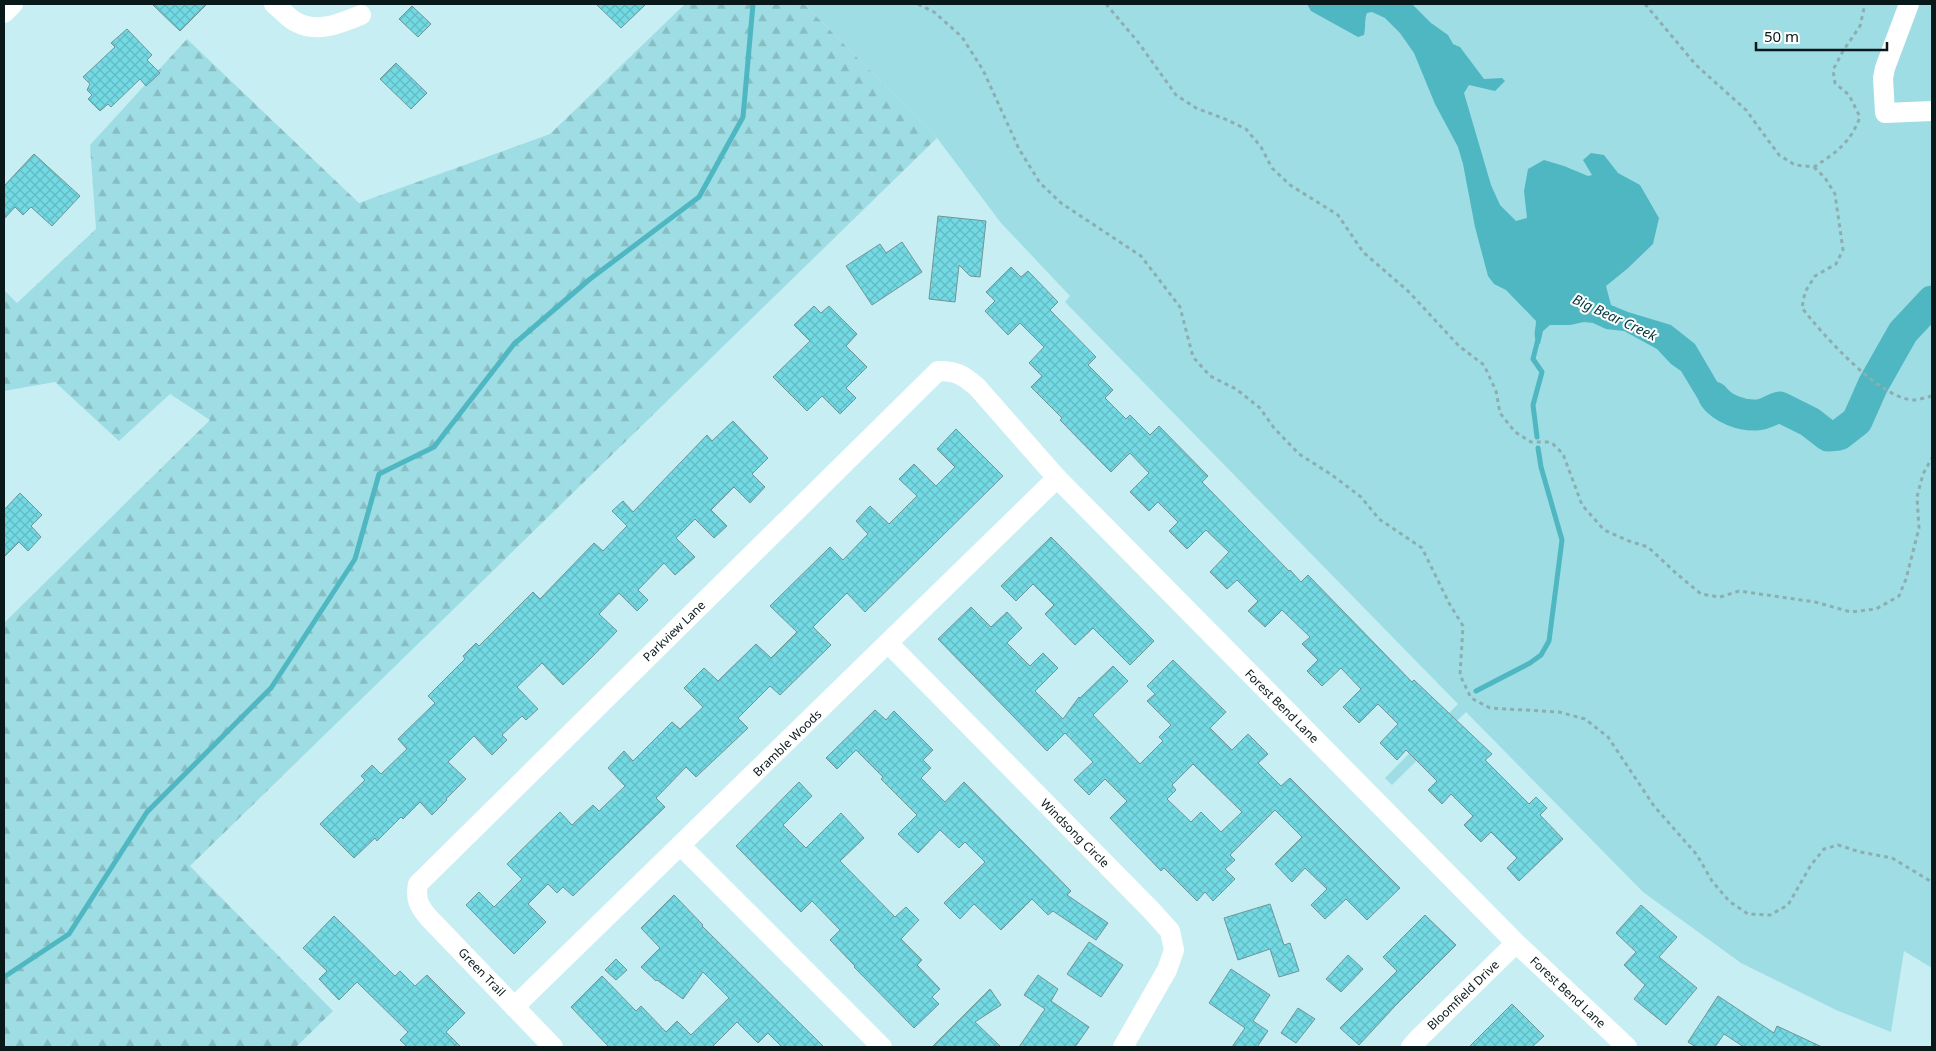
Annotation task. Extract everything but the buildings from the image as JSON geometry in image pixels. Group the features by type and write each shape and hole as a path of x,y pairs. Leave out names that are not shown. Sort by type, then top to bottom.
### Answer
{"street":[{"path":"4,13 13,4"},
{"path":"274,4 296,22 311,26 332,27 361,15"},
{"path":"1909,4 1885,68 1883,78 1885,113 1932,111"},
{"name":"Forest Bend Lane","path":"938,371 953,371 966,377 977,386 1057,478 1516,943 1589,1014 1627,1047"},
{"name":"Parkview Lane","path":"416,894 418,884 426,874 938,371"},
{"name":"Bramble Woods","path":"514,1007 889,644 1057,478"},
{"name":"Windsong Circle","path":"889,644 1151,910 1170,932 1174,950 1167,970 1123,1047"},
{"path":"681,846 882,1047"},
{"name":"Green Trail","path":"416,894 418,905 428,917 553,1047"},
{"name":"Bloomfield Drive","path":"1411,1047 1516,943"}],"path":[{"path":"918,4 934,12 962,37 983,70 1019,149 1040,183 1061,203 1141,256 1180,307 1193,357 1210,376 1236,389 1248,398 1260,408 1274,428 1299,454 1332,475 1361,498 1379,519 1422,548 1449,603 1463,626 1460,675 1471,698 1490,708 1559,712 1585,719 1608,737 1654,806 1697,855 1712,881 1729,901 1748,914 1770,915 1788,905 1812,865 1824,850 1838,845 1860,852 1892,858 1932,882"},
{"path":"1106,4 1138,42 1176,95 1196,108 1246,129 1261,147 1272,168 1290,185 1338,215 1363,252 1408,291 1460,346 1484,365 1496,391 1500,413 1514,432 1526,440 1531,442 1549,442 1559,448 1563,454 1582,506 1604,530 1648,547 1701,594 1720,597 1739,591 1815,602 1851,612 1876,609 1884,605 1899,596 1906,579 1919,528 1917,497 1923,474 1932,458"},
{"path":"1645,4 1696,65 1746,110 1780,155 1796,165 1814,167 1838,152 1854,132 1860,117 1849,95 1835,83 1833,70 1860,26 1865,4"},
{"path":"1814,167 1825,178 1834,194 1843,250 1836,264 1815,276 1805,292 1802,308 1822,333 1847,358 1892,394 1914,400 1932,396"}],"green space":[{"path":"685,4 804,4 937,138 190,866 333,1011 296,1047 4,1047 4,623 210,420 170,394 119,441 55,382 4,391 4,290 17,303 96,229 90,145 187,39 359,203 550,134"},
{"path":"804,4 1932,4 1932,968 1904,951 1891,1032 1836,1010 1741,963 1643,892 1466,712 1392,785 1385,778 1458,704 1065,302 1070,296 1001,223 937,138"}],"water":[{"path":"1307,4 1412,4 1431,23 1448,35 1453,44 1460,47 1484,79 1502,78 1505,81 1495,91 1469,85 1464,93 1491,185 1500,205 1516,221 1527,218 1524,191 1528,169 1544,160 1588,176 1592,175 1583,160 1591,153 1604,155 1618,173 1640,185 1659,218 1653,244 1606,286 1611,305 1671,325 1695,344 1722,390 1743,402 1751,415 1742,426 1719,421 1704,409 1681,371 1671,364 1657,349 1624,331 1606,329 1593,323 1584,322 1570,325 1550,325 1543,331 1540,344 1537,342 1535,336 1536,321 1506,290 1494,284 1488,276 1475,227 1458,147 1435,104 1414,53 1400,33 1385,18 1372,12 1367,13 1364,35 1358,37 1311,11"}],"waterway":[{"path":"4,977 69,934 147,812 271,688 355,559 379,474 434,447 514,344 590,279 699,197 743,117 753,4"},
{"name":"Big Bear Creek","path":"1714,397 1722,405 1733,411 1751,415 1760,415 1780,407 1810,422 1828,436 1839,435 1857,421 1873,385 1903,332 1932,301"},
{"path":"1537,437 1533,405 1542,372 1533,359 1539,335"},
{"path":"1476,691 1530,663 1541,655 1549,641 1562,540 1541,467 1538,448"}]}
